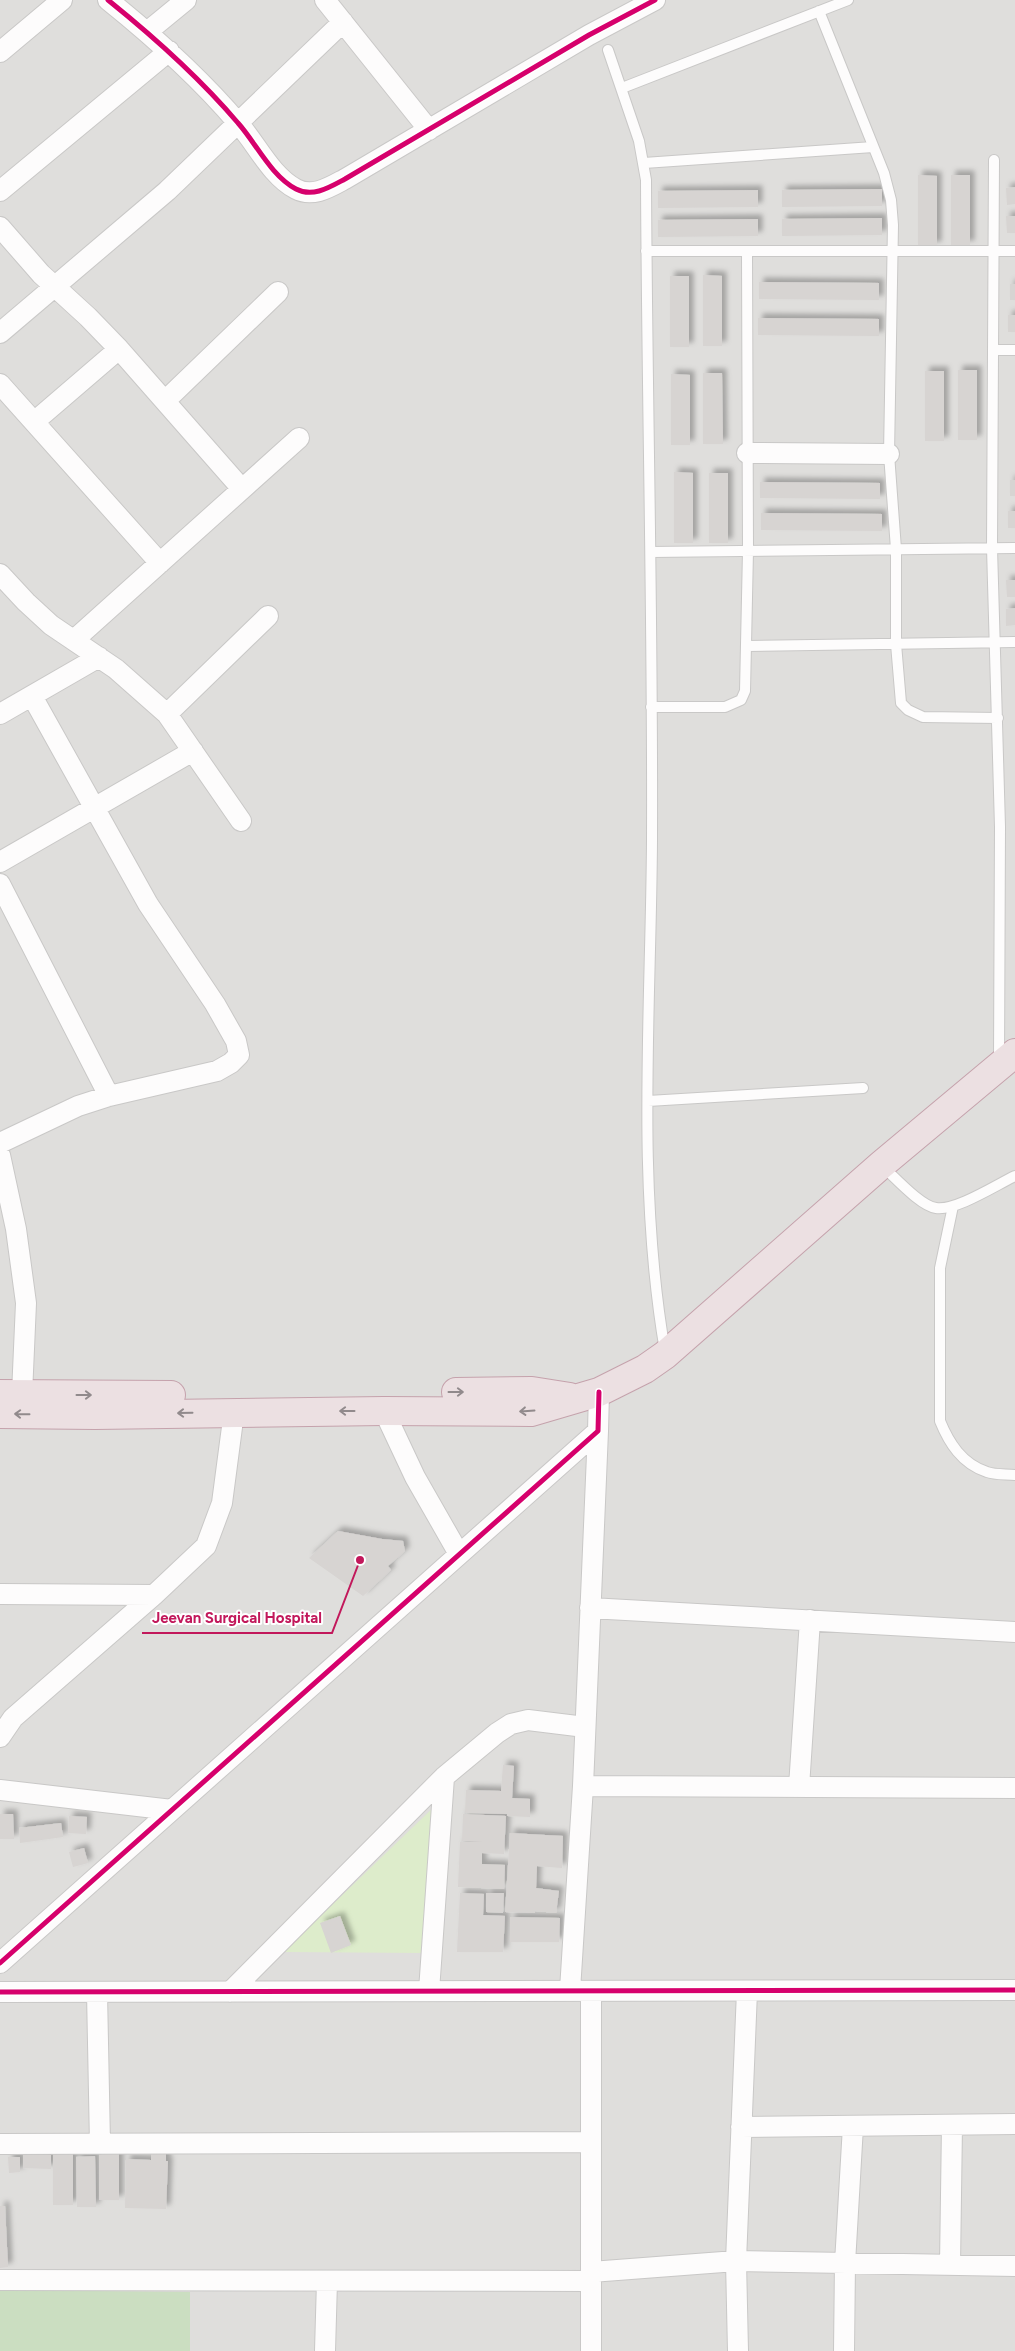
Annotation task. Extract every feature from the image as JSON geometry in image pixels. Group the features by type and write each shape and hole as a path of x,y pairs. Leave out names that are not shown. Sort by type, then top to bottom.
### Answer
{"highway":[{"path":"0,1414 95,1415 384,1411 532,1412 587,1395 645,1369 665,1355 881,1165 1007,1059"},
{"path":"11,1394 232,1395 532,1391 587,1395"}],"street":[{"path":"0,52 62,0"},
{"path":"108,0 169,51 238,123 280,177 296,189 310,193 324,190 346,179 589,35 655,0"},
{"path":"147,32 186,0"},
{"path":"325,0 429,130"},
{"path":"0,334 167,191 343,22"},
{"path":"0,191 169,51"},
{"path":"4,240 88,317 119,349 242,488"},
{"path":"165,400 278,292"},
{"path":"34,422 119,349"},
{"path":"0,384 160,563"},
{"path":"74,640 299,438"},
{"path":"747,453 889,454"},
{"path":"2,581 51,624 99,657 139,688 167,714 241,821"},
{"path":"167,714 268,616"},
{"path":"0,714 99,657"},
{"path":"0,1143 70,1109 109,1096 217,1071 231,1064 239,1055 236,1041 215,1004 148,904 32,696"},
{"path":"0,862 193,751"},
{"path":"0,884 109,1096"},
{"path":"0,1155 9,1194 26,1302 11,1394"},
{"path":"570,1990 583,1786 598,1431 587,1395"},
{"path":"384,1411 415,1477 459,1554"},
{"path":"0,1737 13,1718 154,1596 206,1546 222,1502 234,1412"},
{"path":"0,1963 598,1431"},
{"path":"0,1594 154,1596"},
{"path":"590,1608 1015,1632"},
{"path":"799,1787 810,1620"},
{"path":"230,1992 444,1777 511,1724 528,1720 585,1727"},
{"path":"429,1992 444,1777"},
{"path":"583,1786 1015,1788"},
{"path":"0,1790 172,1810"},
{"path":"0,1992 1015,1990"},
{"path":"591,1991 591,2351"},
{"path":"738,2351 736,2261 747,1991"},
{"path":"97,1992 100,2144"},
{"path":"741,2127 1015,2124"},
{"path":"950,2265 952,2125"},
{"path":"844,2351 846,2263 853,2126"},
{"path":"0,2144 591,2142"},
{"path":"0,2280 327,2281 591,2277 736,2261 1015,2266"},
{"path":"325,2351 327,2281"}],"lane":[{"path":"622,88 848,0"},
{"path":"819,11 884,173 891,200 893,252 889,454 896,549 896,644 901,703 908,710 923,717 998,718"},
{"path":"608,50 639,140 644,163 651,552 648,1101 650,1227 658,1310 665,1355"},
{"path":"644,163 873,147"},
{"path":"994,160 992,548 1007,1059"},
{"path":"646,251 1015,251"},
{"path":"651,707 725,707 741,700 745,691 748,551 747,251"},
{"path":"993,350 1015,350"},
{"path":"651,552 1015,548"},
{"path":"747,646 1015,642"},
{"path":"648,1101 863,1088"},
{"path":"881,1165 924,1203 936,1208 953,1206 1015,1176"},
{"path":"953,1206 940,1268 940,1421 948,1442 964,1460 987,1472 1015,1475"}],"shaded area":[{"path":"0,0 1015,0 1015,2351 0,2351"}],"green space":[{"path":"437,1804 424,1953 283,1952"},
{"path":"0,2290 190,2292 190,2351 0,2351"}],"building":[{"path":"918,175 937,176 937,246 918,246"},
{"path":"951,175 970,175 970,245 951,245"},
{"path":"1015,187 1015,204 1007,205 1006,188"},
{"path":"882,189 882,206 782,207 782,190"},
{"path":"758,190 758,207 658,208 658,191"},
{"path":"1006,216 1015,216 1015,233 1007,233"},
{"path":"882,218 882,235 782,236 782,219"},
{"path":"758,219 758,236 658,237 658,220"},
{"path":"703,275 722,276 722,346 703,346"},
{"path":"670,276 689,276 689,347 670,347"},
{"path":"759,282 879,283 879,300 759,299"},
{"path":"1010,284 1015,284 1015,300 1010,300"},
{"path":"1008,315 1015,315 1015,332 1008,332"},
{"path":"758,318 879,319 879,336 758,335"},
{"path":"958,370 977,370 977,440 958,440"},
{"path":"925,371 944,371 944,441 925,441"},
{"path":"703,373 722,373 723,444 703,444"},
{"path":"671,374 690,375 690,445 671,445"},
{"path":"674,472 693,473 693,543 674,543"},
{"path":"709,473 728,473 728,543 709,543"},
{"path":"1010,480 1015,480 1015,496 1010,496"},
{"path":"760,482 880,483 880,499 760,498"},
{"path":"1008,511 1015,511 1015,528 1008,528"},
{"path":"761,513 882,514 882,531 761,530"},
{"path":"1006,580 1015,580 1015,597 1007,597"},
{"path":"1015,608 1015,625 1006,626 1006,609"},
{"path":"338,1531 403,1541 405,1551 388,1566 391,1570 363,1596 309,1558"},
{"path":"503,1765 514,1766 512,1798 530,1799 530,1817 507,1816 507,1814 465,1813 466,1790 501,1791"},
{"path":"0,1814 13,1814 14,1839 0,1839"},
{"path":"463,1814 506,1816 504,1854 482,1853 482,1864 505,1865 504,1889 458,1887 460,1842 482,1842 462,1841"},
{"path":"69,1816 87,1817 86,1834 68,1833"},
{"path":"61,1823 63,1837 20,1843 19,1828"},
{"path":"510,1833 563,1836 562,1868 537,1866 536,1888 559,1891 556,1913 535,1911 535,1913 505,1912"},
{"path":"84,1848 88,1863 73,1867 69,1852"},
{"path":"460,1893 484,1894 483,1915 505,1916 503,1952 457,1952"},
{"path":"486,1893 504,1893 503,1913 486,1912"},
{"path":"340,1916 351,1945 331,1953 320,1923"},
{"path":"510,1917 560,1918 559,1942 510,1942"},
{"path":"53,2151 73,2151 73,2205 53,2205"},
{"path":"23,2154 51,2155 51,2169 23,2168"},
{"path":"99,2154 119,2154 119,2200 99,2200"},
{"path":"151,2154 166,2154 166,2161 168,2161 166,2209 125,2208 126,2159 151,2160"},
{"path":"95,2156 96,2207 77,2207 76,2157"},
{"path":"8,2157 20,2157 20,2172 9,2173"},
{"path":"0,2206 5,2206 8,2267 0,2268"}],"cycle path":[{"path":"108,0 159,43 208,90 245,131 264,159 279,176 296,189 309,192 321,190 345,179 589,35 655,0"},
{"path":"0,1963 598,1431 599,1392"},
{"path":"0,1992 1015,1990"}],"place":[{"name":"Jeevan Surgical Hospital","path":"360,1560"}]}
